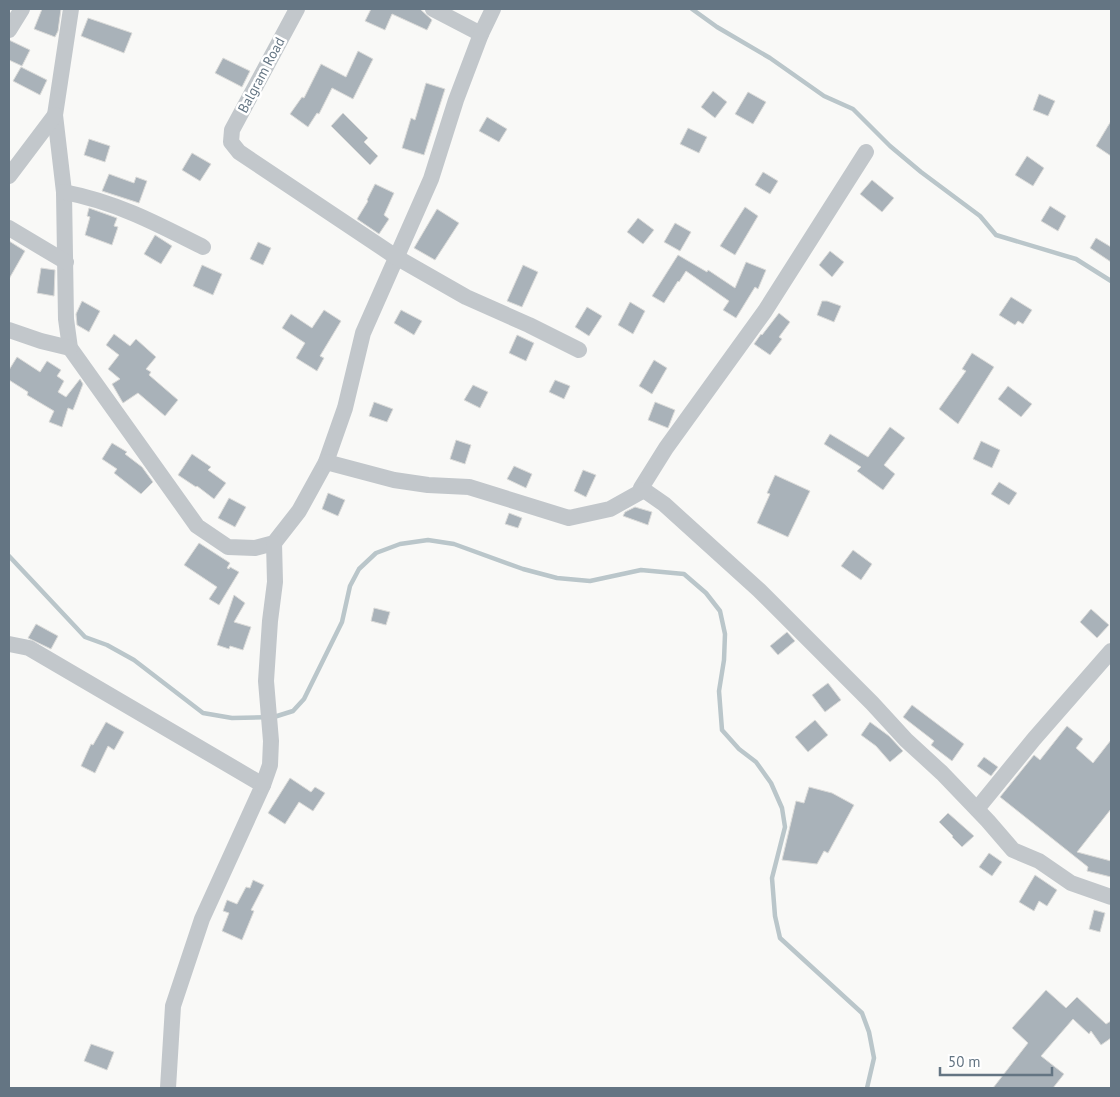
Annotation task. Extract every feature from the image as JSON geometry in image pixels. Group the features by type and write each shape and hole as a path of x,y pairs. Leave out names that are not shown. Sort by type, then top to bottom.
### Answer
{"street":[{"path":"9,30 22,9"},
{"path":"71,9 55,115 64,192 66,319 70,348 197,526 228,547 255,548 274,543 299,511 326,462 345,408 363,333 431,179 456,100 481,34 493,9"},
{"name":"Balgram Road","path":"297,9 232,130 231,142 239,152 396,257"},
{"path":"433,9 481,34"},
{"path":"9,176 55,115"},
{"path":"866,152 765,311 666,448 641,488 664,504 759,590 872,703 906,740 942,773 1013,850 1039,861 1071,883 1111,897"},
{"path":"64,192 87,196 141,215 203,247"},
{"path":"9,228 66,262"},
{"path":"396,257 466,297 579,350"},
{"path":"9,330 70,348"},
{"path":"326,462 394,480 428,485 469,487 569,518 610,509 644,490"},
{"path":"168,1088 173,1006 202,919 263,785 270,765 271,741 266,681 275,582 274,543"},
{"path":"9,644 29,648 263,785"},
{"path":"977,809 1034,739 1111,651"}],"building":[{"path":"42,9 61,9 58,31 55,37 34,29"},
{"path":"371,9 420,9 432,20 427,30 392,14 385,30 365,21"},
{"path":"88,18 132,33 124,53 81,36"},
{"path":"9,40 30,50 22,66 9,60"},
{"path":"358,51 373,59 353,99 332,88 319,114 317,113 308,127 290,114 302,97 304,98 321,64 346,77"},
{"path":"223,58 250,71 242,87 215,73"},
{"path":"21,67 47,80 40,95 13,81"},
{"path":"426,83 445,89 424,155 402,148 411,118 415,120"},
{"path":"713,91 727,102 715,118 701,107"},
{"path":"748,92 766,102 753,124 735,114"},
{"path":"1039,94 1055,101 1048,116 1033,110"},
{"path":"343,113 368,138 364,142 378,156 370,165 331,126"},
{"path":"487,117 507,129 499,142 479,131"},
{"path":"1111,121 1111,156 1096,146"},
{"path":"688,128 707,137 699,153 680,144"},
{"path":"89,139 110,146 105,162 84,155"},
{"path":"192,153 211,164 200,181 182,170"},
{"path":"1027,156 1044,168 1033,186 1015,175"},
{"path":"763,172 778,181 770,194 755,185"},
{"path":"109,174 134,183 136,177 147,181 139,203 102,191"},
{"path":"872,180 894,198 882,212 860,194"},
{"path":"375,184 394,193 384,215 389,219 379,234 357,219 368,201"},
{"path":"1050,206 1066,216 1058,231 1041,221"},
{"path":"745,207 758,216 735,255 720,246"},
{"path":"89,208 117,218 114,226 118,227 112,245 85,235 90,217 87,216"},
{"path":"437,209 459,223 435,260 414,248"},
{"path":"638,218 654,230 643,244 627,232"},
{"path":"675,223 691,232 680,251 664,242"},
{"path":"155,235 172,246 161,264 144,254"},
{"path":"1096,238 1111,247 1111,262 1090,248"},
{"path":"9,241 25,251 9,279"},
{"path":"258,242 271,248 263,265 250,259"},
{"path":"830,251 844,262 832,277 819,265"},
{"path":"678,255 707,272 708,270 735,288 746,262 766,270 758,289 755,287 736,318 723,310 729,301 686,271 664,303 652,296"},
{"path":"202,265 222,274 213,295 193,286"},
{"path":"523,265 538,272 522,307 507,301"},
{"path":"41,268 55,270 54,296 37,293"},
{"path":"1011,297 1032,310 1023,324 1018,321 1015,325 999,315"},
{"path":"82,301 100,311 89,332 77,325 76,314"},
{"path":"822,301 841,306 834,322 817,315"},
{"path":"630,302 645,311 633,334 618,325"},
{"path":"587,307 602,316 589,336 575,327"},
{"path":"324,310 341,321 320,356 324,358 317,371 296,358 305,343 282,328 291,314 312,328"},
{"path":"401,310 422,321 414,335 394,323"},
{"path":"779,313 790,322 779,337 782,339 770,355 754,344"},
{"path":"114,334 130,346 136,339 156,357 146,369 151,372 149,375 178,400 165,416 138,393 123,403 112,384 120,379 108,369 119,355 106,345"},
{"path":"517,335 534,343 526,361 509,353"},
{"path":"972,353 994,367 958,424 939,409 966,371 962,369"},
{"path":"17,357 40,372 47,361 61,370 57,376 64,381 58,392 66,397 80,379 83,384 73,410 68,408 62,427 49,422 54,411 27,395 28,392 9,380 9,370"},
{"path":"654,360 667,368 652,394 639,386"},
{"path":"555,380 570,386 564,399 549,392"},
{"path":"473,385 488,392 480,408 464,400"},
{"path":"1008,386 1032,404 1021,417 998,399"},
{"path":"374,402 393,409 387,422 369,416"},
{"path":"655,402 675,410 668,428 648,420"},
{"path":"890,427 905,438 884,465 895,474 883,490 857,471 861,467 824,444 830,434 868,457"},
{"path":"456,440 471,445 465,464 450,459"},
{"path":"981,441 1000,450 992,468 973,459"},
{"path":"112,443 127,452 125,454 142,467 153,482 141,494 114,473 117,469 102,459"},
{"path":"192,454 211,467 208,470 226,483 214,499 178,475"},
{"path":"514,466 532,474 526,488 507,479"},
{"path":"583,470 596,475 586,497 574,491"},
{"path":"775,475 810,491 788,537 757,523 770,494 767,493"},
{"path":"999,482 1017,493 1009,505 991,494"},
{"path":"328,493 345,500 338,516 322,509"},
{"path":"229,498 246,507 235,527 218,518"},
{"path":"635,507 652,512 648,525 623,516 625,512"},
{"path":"509,513 522,518 518,528 505,524"},
{"path":"199,543 230,563 227,568 229,569 230,567 239,572 219,605 209,599 217,587 184,565"},
{"path":"853,550 872,564 861,580 841,566"},
{"path":"234,595 245,603 234,622 251,627 243,650 230,646 229,649 217,645"},
{"path":"374,608 390,612 386,625 371,621"},
{"path":"1091,609 1109,625 1097,638 1080,622"},
{"path":"36,624 58,636 51,649 28,638"},
{"path":"787,632 795,641 778,655 770,646"},
{"path":"828,683 841,700 825,712 812,695"},
{"path":"912,705 964,744 952,761 931,745 934,741 903,717"},
{"path":"815,720 828,735 808,752 795,737"},
{"path":"106,722 124,732 114,750 108,746 95,773 81,766 91,744 93,745"},
{"path":"870,722 889,736 903,751 890,762 876,746 861,735"},
{"path":"1067,726 1083,739 1076,748 1093,763 1111,740 1111,809 1077,852 1111,861 1111,877 1087,871 1088,867 1000,797 1034,755 1040,760"},
{"path":"984,757 998,767 991,776 977,766"},
{"path":"290,778 311,792 315,787 325,793 313,811 299,802 285,824 268,813"},
{"path":"809,787 832,793 854,805 828,853 824,851 817,864 782,860 796,801 804,803"},
{"path":"948,813 974,836 962,847 939,822"},
{"path":"989,853 1002,862 992,876 979,867"},
{"path":"1035,875 1057,890 1047,906 1039,901 1034,911 1019,902"},
{"path":"253,880 264,885 251,910 254,911 242,940 222,931 229,913 223,911 227,900 237,904 246,887 250,888"},
{"path":"1094,910 1105,913 1100,932 1089,929"},
{"path":"1046,990 1066,1008 1077,997 1106,1024 1111,1021 1111,1038 1101,1045 1091,1031 1089,1034 1073,1019 1041,1056 1064,1074 1053,1088 993,1088 1028,1043 1012,1028"},
{"path":"91,1044 114,1052 107,1070 84,1061"}],"waterway":[{"path":"692,9 717,27 770,58 824,96 853,109 890,146 980,216 996,235 1076,259 1111,281"},
{"path":"9,556 85,637 107,645 134,660 203,713 232,718 274,717 293,711 304,699 342,622 350,586 359,569 376,553 400,544 428,540 454,544 523,569 557,578 590,581 641,570 684,574 706,593 720,611 725,634 724,660 719,691 722,730 739,749 756,762 771,783 782,808 785,827 772,878 775,916 780,938 862,1013 869,1032 874,1058 867,1088"}]}
